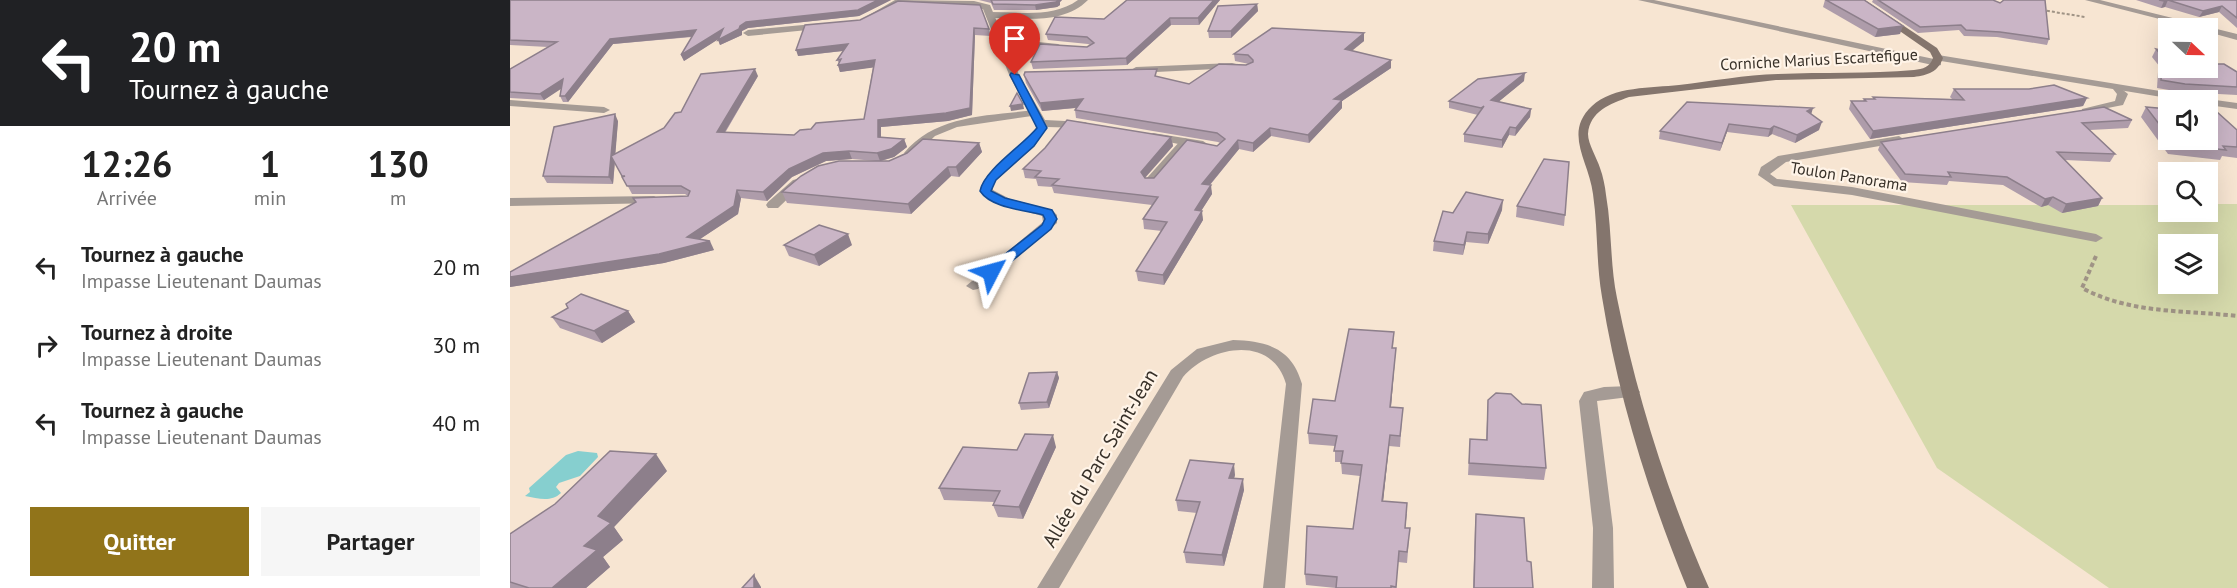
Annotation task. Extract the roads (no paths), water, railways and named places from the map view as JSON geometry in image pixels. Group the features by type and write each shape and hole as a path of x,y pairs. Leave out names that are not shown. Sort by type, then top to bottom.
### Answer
{"main road":[{"name":"Corniche Marius Escartefigue","path":"1698,588 1671,524 1631,392 1610,296 1597,178 1582,136 1586,121 1596,108 1621,96 1644,92 1776,77 1909,74 1924,72 1938,61 1938,54 1927,44 1859,0"}],"street":[{"path":"991,15 1052,16 1066,12 1084,0"},
{"path":"1642,0 1938,61 2158,95"},
{"path":"2089,0 2162,18"},
{"path":"856,22 867,19 898,1 987,7 1015,75 1038,118 1042,128 1036,137 992,177 987,183 986,191 988,195 1001,201 1047,213 1051,219 1050,223 973,286"},
{"path":"748,33 832,25"},
{"path":"2218,32 2237,37"},
{"path":"1002,44 1068,47"},
{"path":"1129,70 1230,66 1247,68"},
{"path":"1015,75 1028,73"},
{"path":"2068,114 2102,109 2119,103 2123,94 2118,89"},
{"path":"510,103 604,110"},
{"path":"2218,103 2237,106"},
{"path":"901,161 931,134 969,121 1038,118 1098,127"},
{"path":"1144,134 1218,148"},
{"name":"Toulon Panorama","path":"1908,138 1782,159 1764,170 1764,175 1774,182 1852,191 2096,238"},
{"path":"1150,182 1185,142"},
{"path":"773,205 808,174"},
{"path":"510,202 674,200"},
{"name":"Allée du Parc Saint-Jean","path":"1048,588 1177,374 1202,354 1222,347 1238,346 1256,347 1272,352 1285,361 1293,372 1294,384 1274,588"},
{"path":"1603,588 1603,528 1588,401 1590,396 1598,393 1631,392"}],"water":[{"path":"578,451 597,453 598,457 580,476 559,483 556,487 561,493 548,499 525,496 530,492 529,488 566,455"}]}
